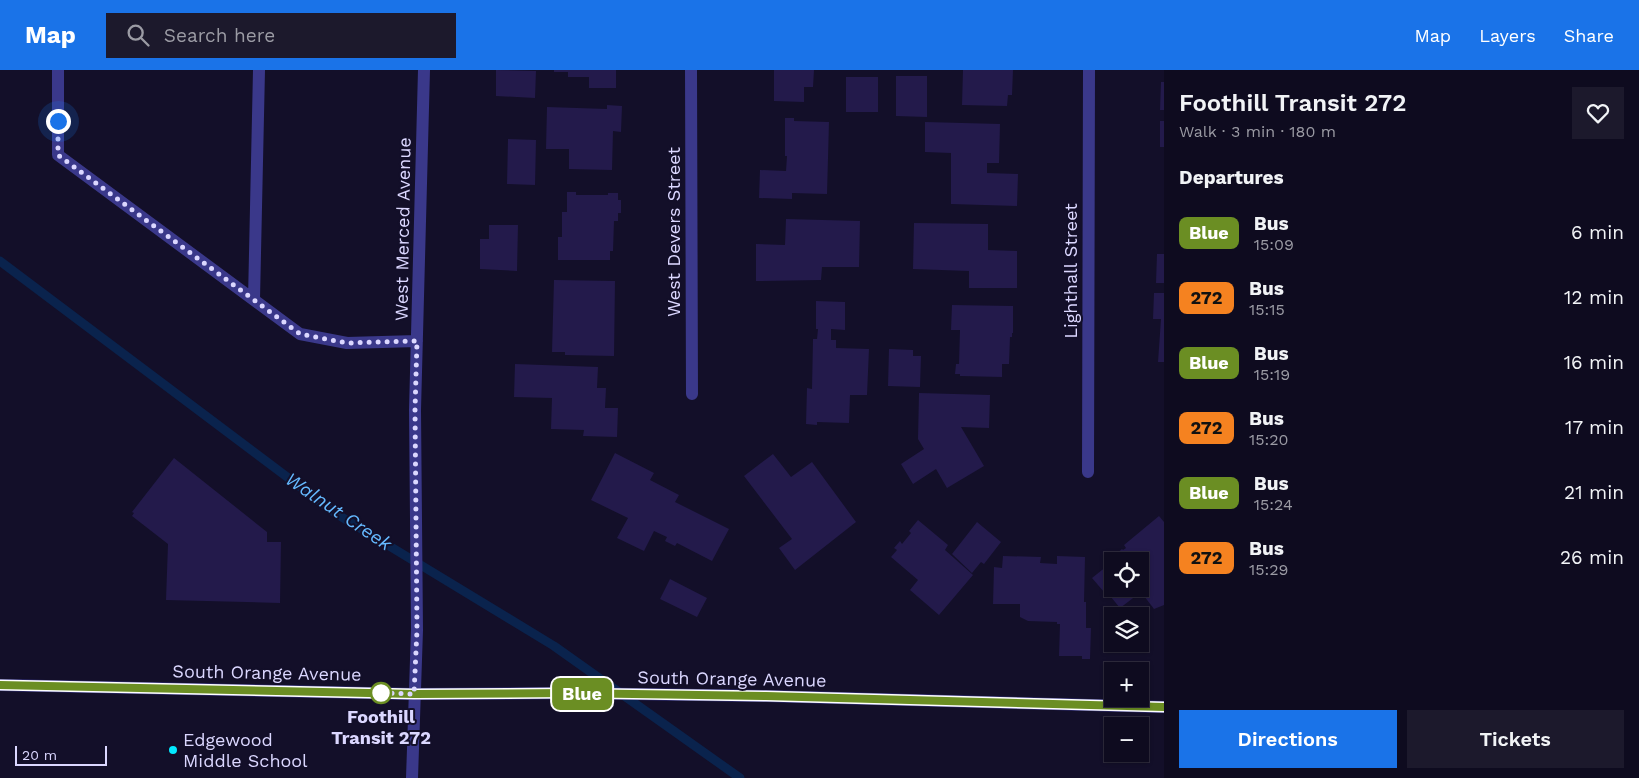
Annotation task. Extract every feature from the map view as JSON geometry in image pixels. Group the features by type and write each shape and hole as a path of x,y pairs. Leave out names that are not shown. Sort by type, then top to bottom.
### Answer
{"street":[{"path":"58,70 58,155 300,334 347,343 417,341"},
{"path":"254,300 259,70"},
{"name":"West Merced Avenue","path":"412,778 417,630 415,410 424,70"},
{"name":"West Devers Street","path":"691,70 692,394"},
{"name":"Lighthall Street","path":"1088,472 1089,70"},
{"name":"South Orange Avenue","path":"0,685 414,694 568,693 766,696 1164,707"}],"building":[{"path":"496,70 536,71 535,98 496,96"},
{"path":"554,70 616,70 616,88 589,88 589,77 568,77 568,72 554,72"},
{"path":"774,70 814,70 813,87 804,87 804,102 774,101"},
{"path":"963,70 1013,70 1012,95 1008,95 1007,106 962,105"},
{"path":"896,76 927,76 927,117 896,116"},
{"path":"846,77 878,77 878,112 846,112"},
{"path":"1161,82 1164,82 1164,110 1160,110"},
{"path":"607,105 622,106 621,132 613,131 612,170 569,169 569,149 546,149 547,107 607,109"},
{"path":"785,118 794,118 794,121 829,122 827,194 792,193 792,199 759,198 760,170 786,171"},
{"path":"1160,121 1164,121 1164,147 1160,147"},
{"path":"925,122 1000,124 999,163 987,163 987,173 1018,174 1017,206 951,204 951,153 925,152"},
{"path":"508,139 536,140 535,185 507,184"},
{"path":"567,192 576,192 576,195 608,195 608,193 618,193 618,200 621,200 621,213 618,213 618,221 614,221 613,251 610,251 610,260 558,260 558,237 562,237 562,212 567,212"},
{"path":"786,219 860,221 859,267 822,267 821,280 756,281 756,244 785,245"},
{"path":"914,223 988,224 988,250 1017,251 1017,288 969,288 969,271 913,269"},
{"path":"489,225 518,225 517,271 480,269 480,239 489,239"},
{"path":"1157,254 1164,254 1164,283 1156,283"},
{"path":"554,280 615,281 614,356 565,355 565,352 552,352"},
{"path":"1154,293 1164,293 1164,362 1158,362 1161,319 1153,319"},
{"path":"816,301 845,302 845,330 831,329 831,340 836,340 836,348 869,349 867,395 850,395 849,423 817,422 817,425 806,424 807,388 812,389 813,339 817,339 818,329 816,329"},
{"path":"952,305 1013,306 1013,333 1012,337 1010,337 1009,364 1002,364 1002,377 960,376 960,374 955,374 956,364 959,364 960,330 951,330"},
{"path":"889,349 913,350 913,356 921,356 920,387 888,386"},
{"path":"515,364 598,367 597,388 606,388 605,408 618,408 617,437 583,436 584,430 551,429 552,398 514,397"},
{"path":"919,393 990,395 989,428 961,427 984,466 947,488 936,469 913,484 901,464 924,449 918,439"},
{"path":"615,453 654,473 650,480 679,495 675,502 729,529 712,561 677,543 675,546 665,541 667,537 654,531 644,551 617,538 628,518 591,500"},
{"path":"773,454 791,477 812,462 856,522 795,570 779,548 792,539 744,476"},
{"path":"174,458 267,532 267,542 281,542 280,603 166,600 168,544 132,516 134,513 132,512"},
{"path":"1159,516 1164,522 1164,605 1154,609 1145,597 1149,597 1149,552 1118,552 1126,548 1124,545"},
{"path":"918,520 948,545 945,550 973,575 939,615 910,590 918,580 891,557 897,550 894,548 900,541 902,544"},
{"path":"977,522 1001,542 984,564 981,562 972,573 952,554"},
{"path":"1003,556 1041,557 1040,563 1057,564 1057,556 1085,557 1084,602 1086,602 1086,628 1091,628 1090,659 1082,659 1082,656 1059,656 1060,624 1057,624 1057,622 1028,621 1020,617 1020,604 993,604 994,567 1002,568"},
{"path":"1104,568 1104,592 1092,578"},
{"path":"670,579 707,598 697,617 660,599"},
{"path":"1111,597 1134,597 1121,607"}],"waterway":[{"name":"Walnut Creek","path":"0,261 335,513 554,646 740,778"}],"bus line":[{"name":"Blue","path":"0,685 414,694 568,693 766,696 1164,707"}],"place":[{"name":"Foothill Transit 272","path":"381,693"},
{"name":"Edgewood Middle School","path":"173,750"}],"route":[{"path":"58,121 58,155 300,334 347,343 417,341 415,410 417,630 414,694 381,693"}]}
